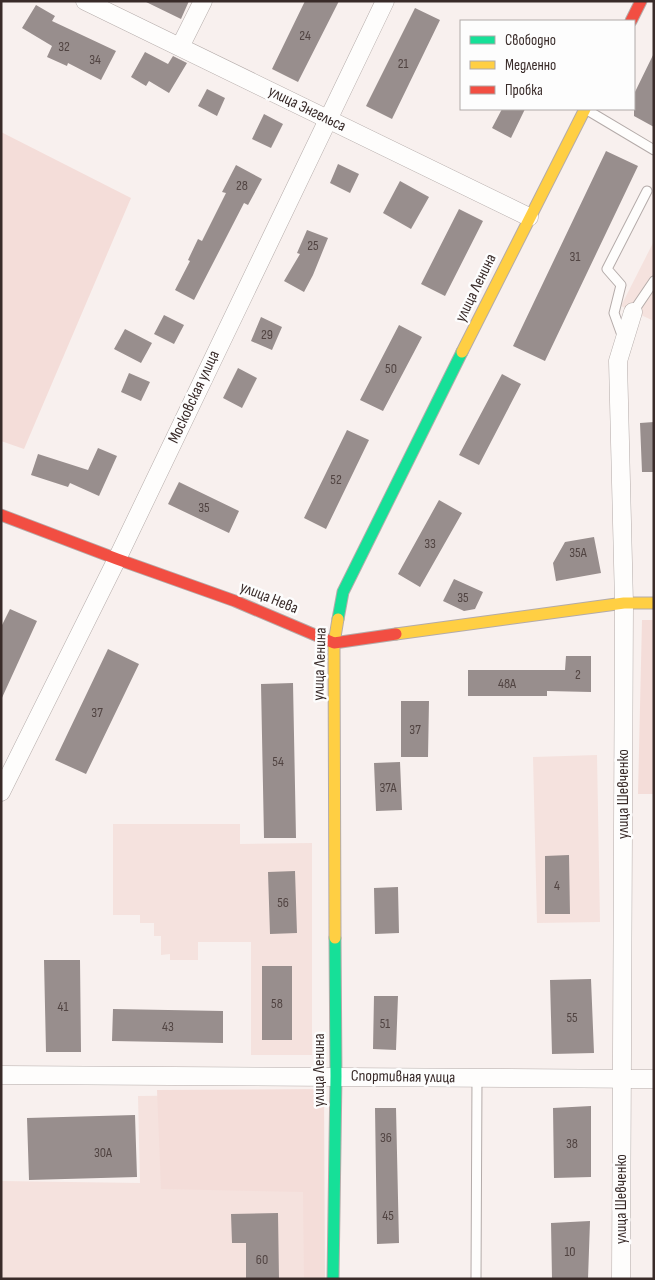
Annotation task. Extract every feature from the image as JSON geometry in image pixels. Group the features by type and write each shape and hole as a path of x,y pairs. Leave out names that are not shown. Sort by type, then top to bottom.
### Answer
{"main road":[{"path":"632,20 641,1"},
{"name":"улица Ленина","path":"333,1279 336,1076 334,643 343,592 529,217 584,110"},
{"name":"улица Нева","path":"1,515 236,601 334,643"},
{"path":"334,643 624,603 654,603"}],"street":[{"name":"улица Энгельса","path":"86,1 529,217"},
{"path":"180,47 203,1"},
{"name":"Московская улица","path":"1,792 6,769 117,559 385,1"},
{"name":"улица Шевченко","path":"621,1279 624,603 618,361 633,312"},
{"name":"Спортивная улица","path":"1,1075 654,1079"}],"lane":[{"path":"587,110 654,150"},
{"path":"624,342 614,313 621,284 607,268 647,190"},
{"path":"633,312 654,281"},
{"path":"476,1279 477,1078"}],"shaded area":[{"path":"1,132 131,198 24,449 1,441"},
{"path":"654,241 654,321 621,306"},
{"path":"642,620 654,620 654,794 638,794"},
{"path":"597,755 600,922 537,923 533,757"},
{"path":"113,824 240,824 240,844 312,843 312,1055 251,1055 251,942 198,942 198,960 170,960 170,954 161,955 161,936 154,936 154,923 140,923 140,915 113,915"},
{"path":"324,1089 325,1279 304,1279 303,1192 161,1189 157,1090"},
{"path":"307,1094 307,1279 1,1279 1,1181 140,1183 138,1096"}],"building":[{"path":"144,1 189,1 181,19"},
{"path":"305,1 339,1 298,82 272,69"},
{"path":"36,5 55,16 52,21 116,51 101,80 68,63 67,66 47,57 52,46 22,28"},
{"path":"415,8 440,20 392,119 366,106"},
{"path":"145,52 168,64 173,56 187,63 169,93 149,81 146,86 131,77"},
{"path":"654,53 654,127 634,116 635,92"},
{"path":"207,89 225,98 217,116 198,106"},
{"path":"501,110 525,110 511,138 492,128"},
{"path":"264,114 283,124 271,148 252,139"},
{"path":"606,151 638,166 545,361 513,346"},
{"path":"338,164 359,174 350,193 330,183"},
{"path":"236,165 262,179 248,205 244,203 194,300 175,290 190,261 188,260 198,239 202,241 226,193 222,192"},
{"path":"400,181 429,197 411,229 383,213"},
{"path":"459,209 483,221 445,296 421,284"},
{"path":"307,230 328,238 304,292 284,281 300,254 297,253"},
{"path":"164,315 184,325 174,344 154,334"},
{"path":"261,317 282,327 272,350 251,341"},
{"path":"399,325 422,337 383,411 360,400"},
{"path":"125,329 152,343 141,363 114,349"},
{"path":"238,368 257,378 242,408 223,398"},
{"path":"129,373 150,382 141,401 121,392"},
{"path":"502,374 521,384 479,465 459,455"},
{"path":"654,422 654,472 642,472 640,423"},
{"path":"347,430 369,440 326,529 304,518"},
{"path":"98,448 117,456 99,496 70,483 68,487 31,475 38,454 88,470"},
{"path":"179,482 239,511 229,533 168,504"},
{"path":"439,500 462,513 420,587 398,574"},
{"path":"594,537 601,573 556,581 553,563 565,542"},
{"path":"454,579 483,592 475,609 464,611 443,601"},
{"path":"10,609 37,621 1,700 1,627"},
{"path":"108,649 139,664 86,774 55,760"},
{"path":"566,656 591,656 591,692 547,691 547,696 468,696 468,670 565,670"},
{"path":"293,683 296,838 264,838 261,684"},
{"path":"401,701 429,701 428,757 401,757"},
{"path":"400,762 402,810 376,811 374,763"},
{"path":"569,855 570,914 545,914 545,856"},
{"path":"295,871 297,933 270,934 268,872"},
{"path":"398,887 399,933 375,934 374,888"},
{"path":"44,960 80,960 81,1052 46,1052"},
{"path":"262,966 292,966 292,1040 262,1040"},
{"path":"591,979 594,1053 552,1054 550,980"},
{"path":"374,996 398,996 396,1050 373,1049"},
{"path":"113,1009 223,1011 223,1043 112,1041"},
{"path":"591,1106 591,1177 554,1178 553,1108"},
{"path":"375,1108 396,1108 399,1243 377,1244"},
{"path":"135,1115 137,1177 29,1180 27,1118"},
{"path":"278,1213 279,1279 246,1279 246,1243 232,1243 231,1214"},
{"path":"590,1221 588,1279 552,1279 551,1223"}],"traffic: fast":[{"path":"338,619 343,592 462,352"},
{"path":"333,1279 336,1076 335,938"}],"traffic: slow":[{"path":"462,352 584,110"},
{"path":"396,634 624,603 654,603"},
{"path":"335,938 334,643 338,619"}],"traffic: jam":[{"path":"632,20 641,1"},
{"path":"1,515 235,601 334,643 396,634"}]}
